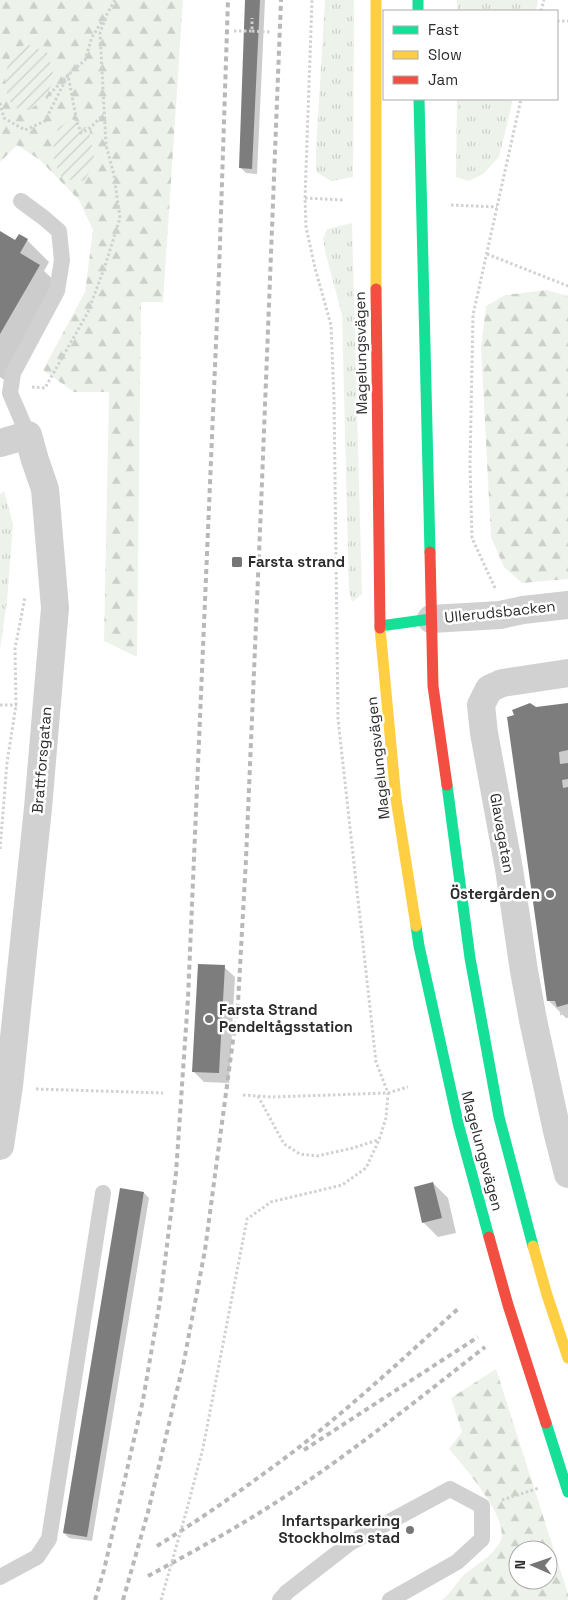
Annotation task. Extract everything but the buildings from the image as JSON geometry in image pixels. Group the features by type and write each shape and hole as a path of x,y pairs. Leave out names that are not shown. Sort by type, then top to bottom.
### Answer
{"main road":[{"name":"Magelungsvägen","path":"376,0 376,287 380,626 396,799 419,946 461,1136 508,1305 568,1492"},
{"name":"Magelungsvägen","path":"418,100 433,686 470,958 496,1098 522,1205 568,1358"},
{"path":"380,626 431,619"}],"street":[{"path":"0,443 28,435"},
{"name":"Brattforsgatan","path":"0,1146 4,1086 38,808 55,608 45,489 28,435"},
{"name":"Ullerudsbacken","path":"431,619 500,615 523,610 568,605"},
{"name":"Glavagatan","path":"568,673 502,684 489,689 480,705 509,869 531,1010 542,1067 568,1174"}],"lane":[{"path":"10,393 13,373 57,291 62,260 59,232 21,201"},
{"name":"Brattforsgatan","path":"10,393 28,435"},
{"path":"0,1577 37,1557 49,1539 104,1193"},
{"path":"280,1600 287,1592 350,1543 450,1488 482,1506 482,1539 457,1562 390,1600"}],"path":[{"path":"46,98 85,60 92,37 115,0"},
{"path":"161,1600 202,1448 247,1219 271,1202 342,1185 366,1168 379,1140 386,1118 388,1093 376,1062 338,719 334,398 331,324 315,268 306,227 304,198 312,0"},
{"path":"10,393 25,387 45,388 88,312 120,218 114,175 106,145 104,115 100,32 107,14"},
{"path":"252,18 252,31"},
{"path":"234,31 271,32"},
{"path":"0,103 4,118 25,130 45,121 68,75"},
{"path":"68,75 81,133 89,129 104,115"},
{"path":"500,615 497,592 472,538 470,465 473,315 522,100"},
{"path":"304,198 344,200"},
{"path":"451,206 497,207"},
{"path":"486,254 568,286"},
{"path":"0,849 7,763 16,705 14,649 26,592"},
{"path":"0,705 16,705"},
{"path":"562,1014 568,1017"},
{"path":"4,1086 33,1089 163,1093"},
{"path":"243,1095 296,1096 388,1093 408,1087"},
{"path":"258,1096 284,1144 300,1154 317,1156 379,1140"},
{"path":"482,1506 564,1480"}],"green space":[{"path":"0,0 183,0 163,302 141,302 137,657 104,641 109,392 74,392 43,370 85,292 93,230 79,200 40,160 17,145 0,162","holes":["72,120 89,129 95,162"]},
{"path":"325,0 354,0 353,177 331,181 316,172"},
{"path":"457,0 538,0 536,10 457,10"},
{"path":"26,44 47,52 54,77 46,98 29,110 14,108 7,93 5,80 12,52"},
{"path":"457,100 513,100 499,157 483,174 469,181 456,177"},
{"path":"72,119 89,129 95,162 84,181 63,179 53,155 58,128"},
{"path":"352,223 362,594 352,602 349,591 342,315 323,239 327,229"},
{"path":"547,290 568,296 568,579 522,583 504,567 491,537 481,347 486,306 505,295"},
{"path":"4,491 13,524 7,601 0,650 0,494"},
{"path":"496,1369 551,1540 508,1540 508,1590 558,1590 558,1563 568,1594 568,1600 442,1600 465,1574 492,1553 499,1544 502,1534 499,1522 485,1495 449,1449 462,1432 451,1398"}],"railway":[{"path":"95,1600 104,1570 143,1400 160,1301 176,1173 188,998 219,273 228,0"},
{"path":"123,1600 148,1512 184,1361 205,1250 238,1003 246,859 281,0"},
{"path":"157,1546 192,1524 315,1435 357,1400 460,1307"},
{"path":"304,1450 478,1337"},
{"path":"148,1576 207,1544 283,1498 372,1435 485,1347"}],"traffic: fast":[{"path":"418,0 418,10"},
{"path":"419,100 430,552"},
{"path":"380,626 431,619"},
{"path":"447,785 470,958 499,1117 533,1246"},
{"path":"416,926 459,1127 489,1237"},
{"path":"546,1423 568,1492"}],"traffic: slow":[{"path":"376,0 376,289"},
{"path":"380,628 396,799 416,926"},
{"path":"533,1246 568,1358"}],"traffic: jam":[{"path":"376,289 380,628"},
{"path":"430,552 433,686 447,785"},
{"path":"489,1237 508,1305 546,1423"}],"place":[{"name":"Farsta strand","path":"237,562"},
{"name":"Östergården","path":"550,894"},
{"name":"Farsta Strand Pendeltågsstation","path":"209,1019"},
{"name":"Infartsparkering Stockholms stad","path":"410,1530"}]}
